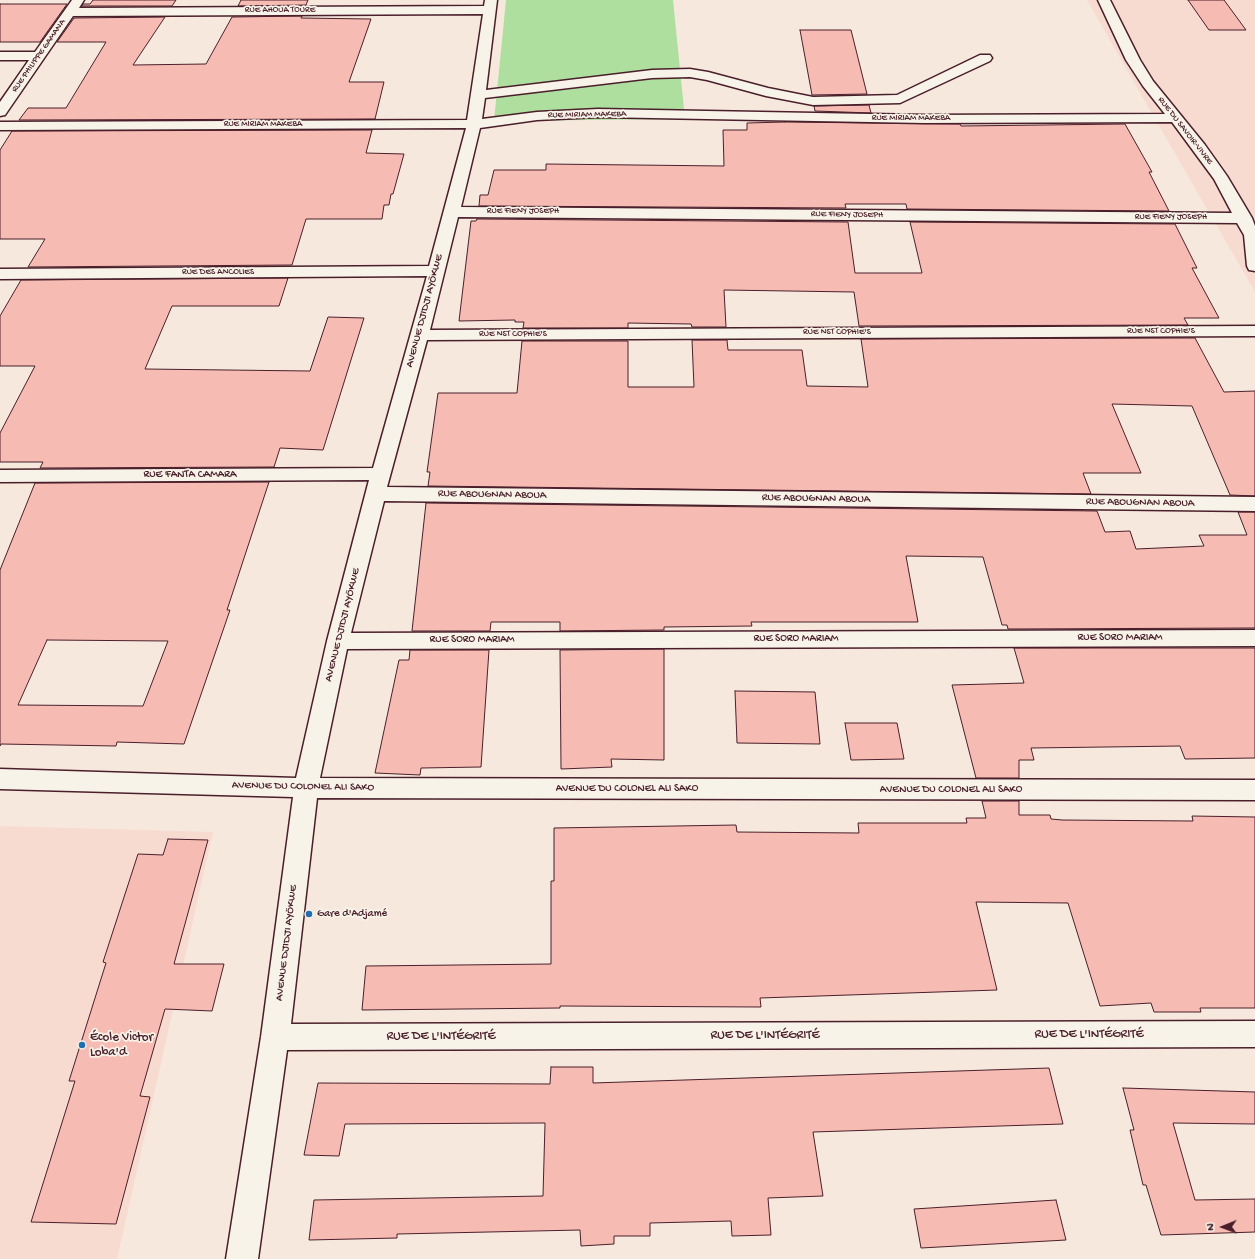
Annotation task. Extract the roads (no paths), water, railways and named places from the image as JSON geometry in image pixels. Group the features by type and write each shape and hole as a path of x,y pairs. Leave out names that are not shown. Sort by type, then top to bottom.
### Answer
{"street":[{"name":"RUE PHILIPPE GAMANA","path":"0,112 78,0"},
{"name":"RUE DU SAVOIR-VIVRE","path":"1104,0 1133,60 1148,83 1174,118 1200,148 1222,179 1252,235 1255,266"},
{"name":"RUE AHOUA TOURE","path":"70,12 491,5"},
{"name":"AVENUE DJIDJI AYÖKWE","path":"242,1259 275,1037 306,788 338,641 381,474 420,335 474,124 491,5"},
{"path":"0,56 39,56"},
{"path":"478,95 652,74 690,73 708,76 766,92 813,101 900,99 985,58"},
{"name":"RUE MIRIAM MAKEBA","path":"0,126 474,124 537,116 598,114 924,119 1174,118"},
{"name":"RUE FIENY JOSEPH","path":"451,212 1244,218"},
{"name":"RUE DES ANCOLIES","path":"0,274 436,272"},
{"name":"RUE NST COPHIE'S","path":"420,335 1255,331"},
{"name":"RUE FANTA CAMARA","path":"0,476 381,474"},
{"name":"RUE ABOUGNAN ABOUA","path":"377,494 1255,504"},
{"name":"RUE SORO MARIAM","path":"338,641 1255,638"},
{"name":"AVENUE DU COLONEL ALI SAKO","path":"0,779 306,788 1255,790"},
{"name":"RUE DE L'INTÉGRITÉ","path":"275,1037 1255,1034"}],"place":[{"name":"Gare d'Adjamé","path":"309,914"},
{"name":"École Victor Loba'd","path":"82,1045"}]}
